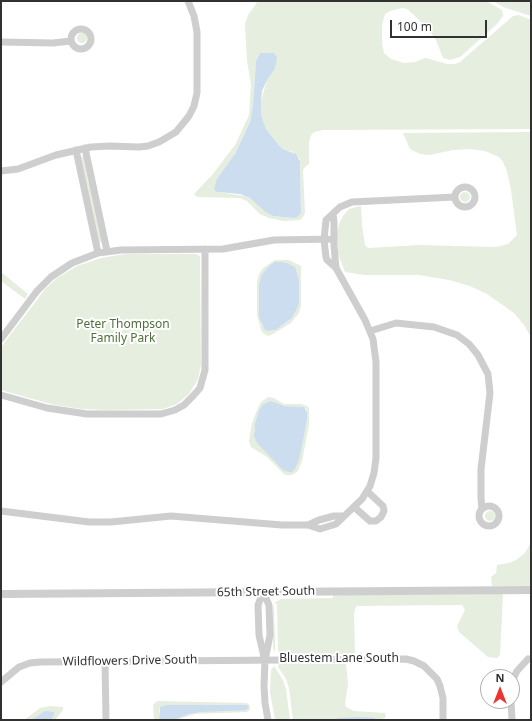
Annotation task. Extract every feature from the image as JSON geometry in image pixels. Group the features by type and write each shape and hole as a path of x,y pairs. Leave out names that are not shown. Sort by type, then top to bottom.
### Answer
{"street":[{"path":"1,171 16,169 56,155 85,148 100,146 141,147 154,144 175,133 188,118 196,102 198,81 197,32 194,16 188,1"},
{"path":"1,42 53,43 71,41"},
{"path":"85,148 107,251"},
{"path":"76,150 98,253"},
{"path":"1,511 89,522 111,522 171,516 282,525 308,525 326,518 343,516 354,507 367,491 374,476 376,458 376,362 374,344 361,312 336,268 327,260 324,240 326,220 344,204 354,202 455,197"},
{"path":"333,214 336,268"},
{"path":"1,339 37,291 51,277 72,263 98,253 130,250 227,248 274,240 334,239"},
{"path":"1,395 56,410 87,414 157,414 170,412 180,408 197,392 203,382 205,370 205,249"},
{"path":"370,331 396,323 434,326 457,335 467,342 478,355 486,370 490,393 481,469 482,509"},
{"path":"354,507 370,521 376,521 381,517 384,511 383,506 367,491"},
{"name":"65th Street South","path":"1,594 531,590"},
{"path":"263,592 269,605 270,635 264,660"},
{"path":"263,592 258,605 259,635 264,660 264,697 268,720"},
{"name":"Bluestem Lane South","path":"264,660 400,659 414,661 430,671 439,683 443,698 443,720"},
{"path":"519,669 528,659"},
{"name":"Wildflowers Drive South","path":"1,682 18,667 33,662 264,660"},
{"path":"105,661 106,720"},
{"path":"511,709 512,720"}],"green space":[{"path":"258,1 486,1 502,10 503,16 497,24 460,57 450,60 443,58 436,40 429,30 407,9 402,8 385,14 382,25 382,43 384,53 391,59 404,63 415,62 426,58 447,64 455,64 460,62 513,16 519,15 531,20 531,129 323,130 314,132 311,135 309,142 309,164 303,170 305,213 300,220 284,221 269,218 260,214 247,201 240,198 197,197 194,194 213,174 235,145 249,115 251,84 247,61 245,24 248,15","holes":["260,53 274,53 274,70 267,80 261,101 261,114 266,129 277,143 283,149 293,152 300,159 301,213 293,218 273,216 253,200 245,196 217,192 250,122 253,105 256,61"]},
{"path":"493,1 531,1 531,16 503,7"},
{"path":"80,33 84,33 86,34 86,42 80,43 77,40 77,36"},
{"path":"531,132 531,337 524,325 514,313 487,294 470,286 449,280 419,275 364,275 345,272 338,254 337,234 339,224 343,216 349,209 356,207 361,206 365,245 368,248 419,245 496,247 508,244 517,235 507,171 499,157 485,151 470,149 453,150 430,155 420,154 410,149 403,133"},
{"path":"84,156 102,242 99,243 81,157"},
{"path":"463,192 467,192 469,193 469,201 463,202 460,199 460,195"},
{"name":"Peter Thompson Family Park","path":"125,254 196,254 200,256 201,365 198,379 189,394 177,404 163,409 105,410 82,409 55,405 1,390 1,347 46,288 57,278 77,266 101,258"},
{"path":"275,260 289,260 301,266 301,306 299,313 291,323 268,336 261,330 257,315 257,282 259,274 263,268","holes":["270,265 299,280 299,303 292,318 276,330 267,331 264,329 261,323 262,274"]},
{"path":"1,272 28,294 25,299 1,281"},
{"path":"268,397 274,398 284,404 301,404 309,408 309,425 302,461 298,471 292,475 285,475 267,457 251,447 249,441 252,423 260,403","holes":["271,401 285,406 304,407 307,410 307,420 296,467 272,457 256,441 254,431 259,410 263,404"]},
{"path":"488,511 492,511 494,512 494,520 488,521 485,518 485,514"},
{"path":"531,542 531,586 492,586 491,577 496,573 497,565 516,560 525,553"},
{"path":"503,594 500,655 497,658 488,657 459,632 457,626 465,610 462,605 357,606 354,614 355,654 279,654 278,652 277,604 274,603 281,599 333,598 333,595"},
{"path":"274,606 275,653 273,648"},
{"path":"279,664 346,664 348,684 345,704 346,707 354,711 385,713 386,717 380,720 293,720 289,688 286,679 278,667"},
{"path":"274,666 283,680 286,689 290,720 275,720 270,692 271,670"},
{"path":"157,701 246,703 249,704 250,710 247,712 195,714 174,720 189,714 207,711 159,709 159,720 154,720 153,705"},
{"path":"50,706 63,707 63,710 55,720 24,720 40,708"}],"water":[{"path":"260,53 274,53 277,57 274,70 262,91 261,114 263,121 266,129 277,143 283,149 296,154 300,161 301,213 297,217 293,218 273,216 250,198 240,194 217,192 214,189 217,179 235,154 250,122 253,105 256,61"},
{"path":"275,262 287,263 295,267 299,280 299,303 292,318 276,330 267,331 264,329 259,317 259,285 262,274"},
{"path":"271,401 285,406 304,407 307,412 307,420 299,460 292,472 283,470 257,443 254,436 255,424 259,410 263,404"},
{"path":"167,705 247,705 249,707 246,710 201,712 189,714 174,720 159,720 160,707"},
{"path":"45,711 54,712 51,720 32,720"},
{"path":"338,718 375,718 374,720 333,720"}]}
